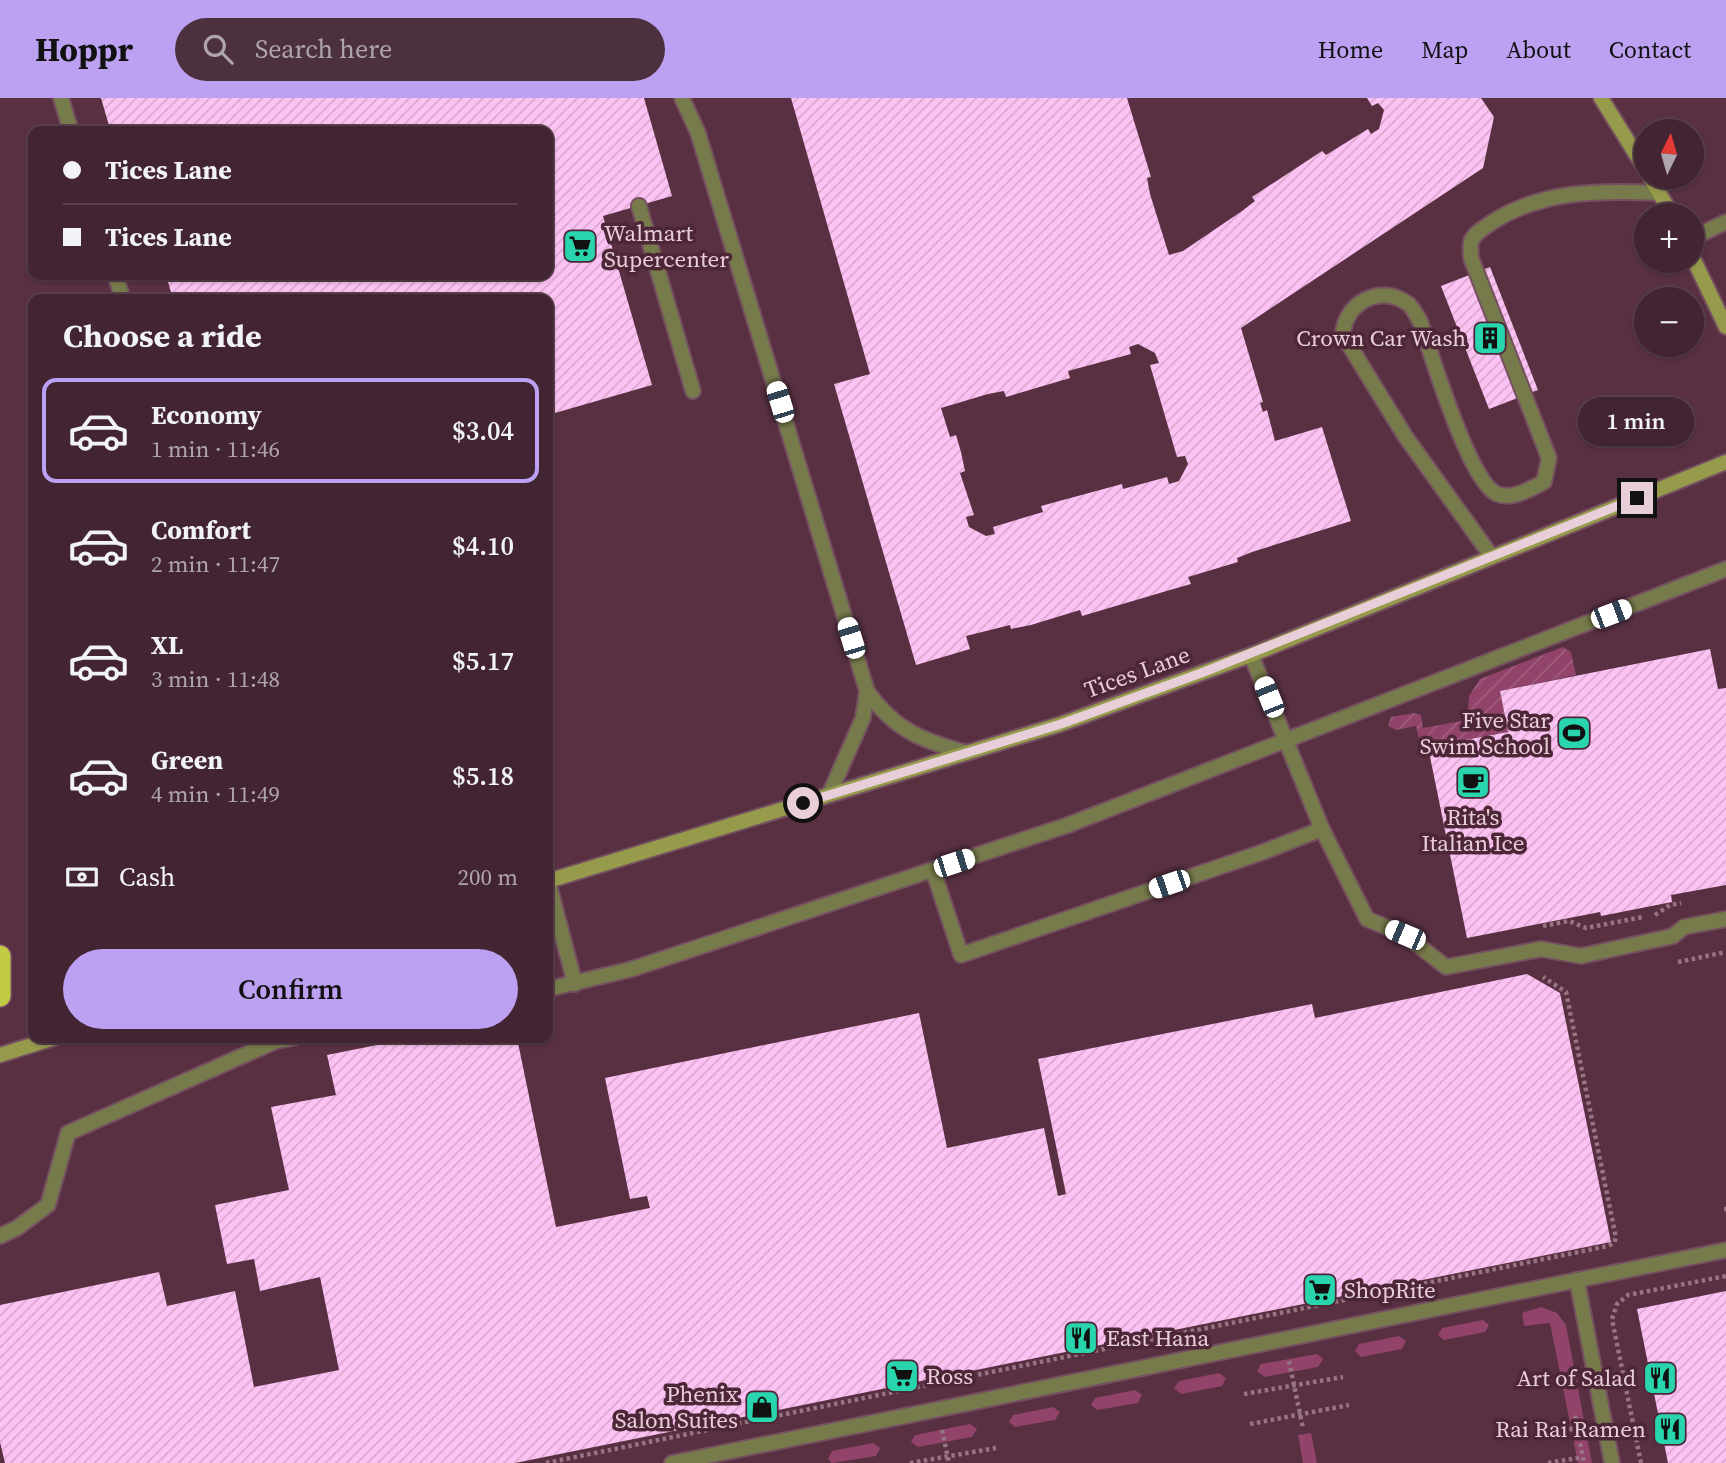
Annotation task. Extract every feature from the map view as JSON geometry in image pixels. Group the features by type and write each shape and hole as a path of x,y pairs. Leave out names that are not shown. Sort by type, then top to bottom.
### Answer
{"highway":[{"path":"0,956 0,996"}],"street":[{"path":"1601,98 1634,151"},
{"path":"1658,189 1665,203"},
{"path":"1700,273 1726,327"},
{"name":"Tices Lane","path":"553,879 1061,724 1251,654 1726,462"},
{"path":"0,1055 38,1043"}],"lane":[{"path":"61,98 69,126"},
{"path":"682,98 698,133 867,691 882,713 895,723 930,743 967,753"},
{"path":"1492,556 1405,436 1343,335 1343,323 1349,311 1360,301 1377,296 1395,297 1410,304 1420,321 1458,431 1479,472 1491,490 1498,494 1507,497 1527,490 1544,482 1549,458 1471,258 1471,241 1480,230 1514,208 1566,195 1608,191 1660,193"},
{"path":"639,206 693,391"},
{"path":"1704,232 1726,222"},
{"path":"553,988 632,969 1081,820 1726,569"},
{"path":"1251,654 1322,829 1367,919 1405,935 1446,967 1541,949 1581,956 1673,936 1684,927 1726,919"},
{"path":"829,795 849,755 863,718 867,691"},
{"path":"933,870 961,954 1263,852 1322,829"},
{"path":"553,900 575,984"},
{"path":"0,1236 17,1228 48,1205 68,1133 271,1043"},
{"path":"672,1463 1726,1250"},
{"path":"1577,1280 1612,1463"}],"path":[{"path":"1531,928 1569,921 1586,928 1658,914 1670,905 1683,902"},
{"path":"1678,962 1726,953"},
{"path":"547,1463 1608,1247 1616,1238 1566,992 1543,977"},
{"path":"1641,1463 1612,1319 1617,1304 1628,1295 1726,1276"},
{"path":"1289,1360 1303,1428"},
{"path":"1244,1394 1343,1377"},
{"path":"1250,1424 1349,1405"},
{"path":"1548,1463 1583,1460 1575,1416"},
{"path":"1528,1437 1577,1428"},
{"path":"942,1429 949,1463"},
{"path":"910,1463 996,1448"}],"shaded area":[{"path":"1563,647 1571,652 1576,675 1500,691 1508,732 1421,748 1416,726 1396,730 1388,726 1391,717 1414,713 1421,715 1423,728 1467,720 1469,696 1480,679"},
{"path":"1541,1307 1557,1313 1566,1325 1592,1463 1578,1463 1550,1323 1524,1326 1522,1313"},
{"path":"1483,1320 1489,1325 1485,1332 1444,1340 1438,1335 1442,1328"},
{"path":"1399,1336 1406,1341 1402,1349 1361,1357 1355,1351 1359,1344"},
{"path":"1317,1354 1323,1359 1318,1367 1265,1377 1257,1371 1261,1364"},
{"path":"1219,1373 1226,1378 1222,1386 1181,1394 1174,1388 1179,1381"},
{"path":"1135,1390 1142,1395 1138,1403 1097,1410 1091,1405 1095,1398"},
{"path":"1053,1407 1060,1412 1055,1420 1015,1427 1009,1422 1013,1415"},
{"path":"970,1424 977,1429 972,1437 918,1447 911,1442 915,1435"},
{"path":"1311,1433 1317,1463 1303,1463 1298,1435"},
{"path":"873,1443 880,1448 876,1456 832,1463 828,1459 832,1451"}],"building":[{"name":"Walmart Supercenter","path":"101,98 644,98 672,196 603,216 652,385 553,414 553,294 172,294 167,280 553,280 553,126 109,126"},
{"path":"791,98 1127,98 1151,177 1147,178 1150,194 1169,255 1183,251 1242,211 1255,201 1252,197 1322,151 1326,155 1368,129 1371,134 1379,129 1384,110 1378,103 1372,106 1367,98 1481,98 1494,117 1483,168 1241,328 1263,402 1260,403 1263,412 1267,410 1275,441 1322,427 1351,521 1252,552 1237,558 1238,562 1188,577 1191,584 1082,616 1080,610 1031,625 1011,629 1010,625 966,636 970,649 916,665 834,384 870,374","holes":["1138,344 1155,353 1159,363 1150,365 1177,457 1185,456 1188,464 1179,481 1169,484 1167,477 1123,489 1122,484 1041,506 1043,512 993,527 995,534 986,536 969,527 966,517 974,515 960,473 965,471 961,452 956,435 950,437 941,408 1004,391 1006,397 1070,378 1068,371 1131,354 1129,347"]},
{"name":"Crown Car Wash","path":"1490,267 1538,390 1489,409 1441,286"},
{"path":"1710,649 1718,689 1726,688 1726,885 1671,895 1672,902 1601,916 1600,912 1467,938 1428,747 1508,732 1500,691"},
{"path":"1527,974 1560,993 1611,1242 515,1463 5,1463 0,1442 0,1305 159,1272 167,1306 235,1291 254,1387 339,1370 320,1277 260,1291 254,1259 227,1264 215,1205 289,1190 271,1107 336,1095 327,1055 387,1043 518,1043 556,1227 650,1208 647,1196 630,1199 605,1078 919,1013 947,1148 1044,1128 1058,1196 1066,1194 1038,1059 1312,1004 1315,1018"},
{"path":"1726,1291 1726,1463 1668,1463 1637,1309"}],"place":[{"name":"Walmart Supercenter","path":"580,246"},
{"name":"Crown Car Wash","path":"1490,338"},
{"name":"Five Star Swim School","path":"1574,733"},
{"name":"Rita's Italian Ice","path":"1473,782"},
{"name":"ShopRite","path":"1320,1290"},
{"name":"East Hana","path":"1081,1338"},
{"name":"Ross","path":"902,1376"},
{"name":"Art of Salad","path":"1660,1378"},
{"name":"Phenix Salon Suites","path":"762,1407"},
{"name":"Rai Rai Ramen","path":"1670,1429"}],"route":[{"path":"803,803 1061,724 1204,672 1637,498"}]}
